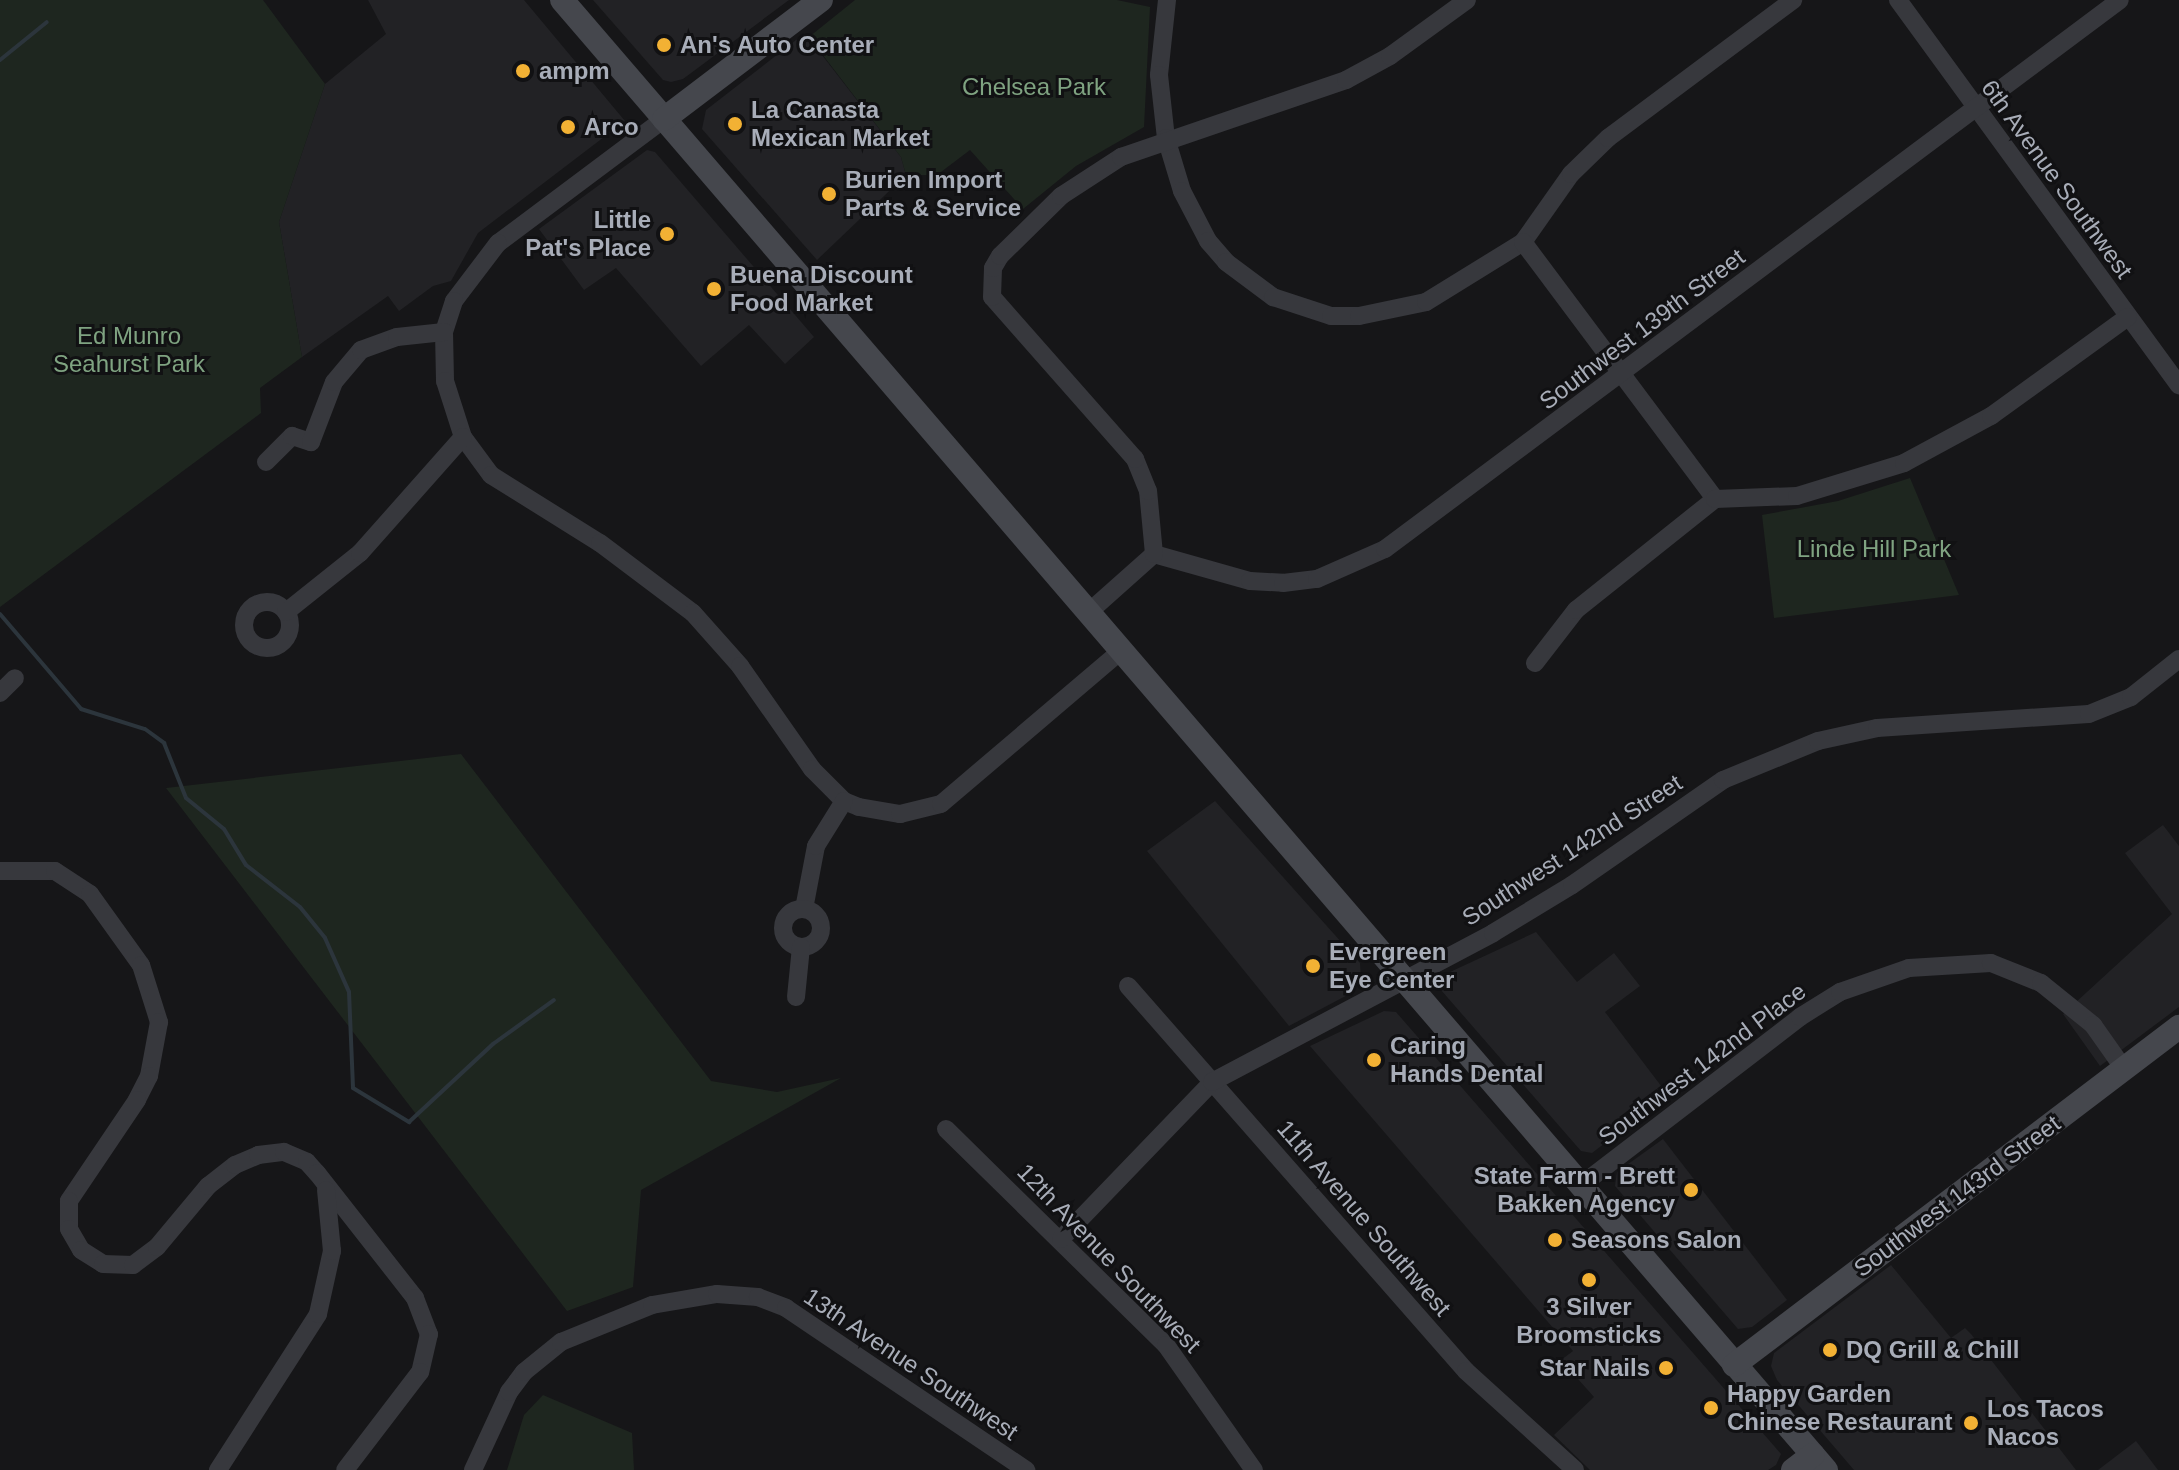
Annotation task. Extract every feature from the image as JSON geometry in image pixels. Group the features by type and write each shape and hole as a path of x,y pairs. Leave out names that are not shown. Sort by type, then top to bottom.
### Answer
{"main road":[{"path":"562,0 1820,1462 1793,1470"},
{"path":"664,119 821,0"},
{"name":"Southwest 143rd Street","path":"1734,1365 2179,1027"}],"street":[{"path":"1167,0 1159,75 1166,138 1182,191 1208,241 1251,284 1300,308 1331,316 1394,312 1460,285 1523,242 1571,174 1608,138 1793,0"},
{"path":"1089,612 1154,554 1148,491 1135,459 992,297 993,268 1026,225 1101,169 1166,138 1298,100 1346,80 1390,56 1467,0"},
{"name":"6th Avenue Southwest","path":"1898,0 2179,386"},
{"name":"Southwest 139th Street","path":"1154,554 1250,581 1317,579 1351,567 1385,549 2120,0"},
{"path":"664,119 498,243 467,280 444,332 445,381 463,437 505,487 600,543 693,613 740,666 812,769 844,801 900,814 941,804 1122,650"},
{"path":"1523,242 1715,499"},
{"path":"1535,663 1576,610 1715,499 1797,496 1904,463 1991,416 2128,317"},
{"path":"266,462 292,436 311,442 334,382 361,350 397,337 444,332"},
{"path":"286,612 360,553 463,437"},
{"name":"Southwest 142nd Street","path":"1061,1239 1212,1082 1404,982 1572,885 1723,780 1771,758 1877,728 2089,714 2131,697 2179,659"},
{"path":"0,693 15,678"},
{"path":"796,997 801,947 814,943 821,933 819,920 804,909 816,846 844,801"},
{"path":"0,871 55,871 90,894 141,965 159,1022 149,1076 137,1100 69,1201 69,1229 81,1250 103,1264 118,1267 146,1258 208,1186 258,1155 297,1156 415,1298 429,1334 420,1372 345,1470"},
{"name":"Southwest 142nd Place","path":"1580,1186 1800,1017 1840,992 1909,968 1964,962 1991,963 2041,983 2093,1025 2124,1069"},
{"name":"11th Avenue Southwest","path":"1128,986 1466,1371 1575,1470"},
{"name":"12th Avenue Southwest","path":"946,1129 1166,1345 1254,1470"},
{"path":"218,1470 318,1314 332,1251 326,1188"},
{"name":"13th Avenue Southwest","path":"473,1470 496,1416 524,1372 582,1331 685,1297 758,1297 823,1332 1026,1470"}],"shaded area":[{"path":"368,0 524,0 625,121 478,233 451,281 433,286 399,311 388,296 302,357 279,222 325,84 386,34"},
{"path":"593,0 789,0 683,79 671,82 663,80"},
{"path":"805,33 901,157 906,175 817,260 702,129 706,110"},
{"path":"647,150 655,152 814,337 785,364 749,325 701,366 616,268 584,290 539,229"},
{"path":"1215,801 1360,963 1361,979 1355,991 1289,1026 1147,851"},
{"path":"2163,825 2179,846 2179,1007 2100,1066 2063,1014 2172,914 2125,853"},
{"path":"1536,932 1577,982 1614,953 1640,986 1605,1012 1668,1095 1592,1153 1581,1151 1441,990 1450,972"},
{"path":"1384,1011 1396,1012 1781,1454 1776,1465 1768,1470 1590,1470 1554,1435 1594,1397 1561,1360 1573,1351 1310,1046"},
{"path":"1663,1139 1787,1300 1752,1327 1738,1329 1615,1186 1617,1172"},
{"path":"1891,1265 1951,1338 1965,1328 1971,1334 2076,1470 1854,1470 1777,1380 1771,1366 1774,1353"},
{"path":"2136,1441 2158,1470 2098,1470"}],"green space":[{"name":"Ed Munro Seahurst Park","path":"0,0 263,0 325,84 279,222 302,357 260,388 261,413 0,607"},
{"name":"Chelsea Park","path":"855,0 1117,0 1150,7 1144,127 1076,166 1023,209 970,150 937,175 906,175 901,157 809,37"},
{"name":"Linde Hill Park","path":"1910,478 1959,595 1774,618 1762,515 1838,501"},
{"path":"461,754 711,1081 777,1092 841,1078 641,1190 633,1287 567,1311 166,788"},
{"path":"543,1395 632,1433 634,1470 507,1470 524,1415"}],"waterway":[{"path":"0,60 47,22"},
{"path":"0,614 81,709 145,729 164,743 186,798 224,829 246,865 300,907 325,938 349,992 353,1088 409,1122 493,1044 554,1000"}],"place":[{"name":"An's Auto Center","path":"664,45"},
{"name":"ampm","path":"523,71"},
{"name":"La Canasta Mexican Market","path":"735,124"},
{"name":"Arco","path":"568,127"},
{"name":"Burien Import Parts & Service","path":"829,194"},
{"name":"Little Pat's Place","path":"667,234"},
{"name":"Buena Discount Food Market","path":"714,289"},
{"name":"Evergreen Eye Center","path":"1313,966"},
{"name":"Caring Hands Dental","path":"1374,1060"},
{"name":"State Farm - Brett Bakken Agency","path":"1691,1190"},
{"name":"Seasons Salon","path":"1555,1240"},
{"name":"3 Silver Broomsticks","path":"1589,1280"},
{"name":"DQ Grill & Chill","path":"1830,1350"},
{"name":"Star Nails","path":"1666,1368"},
{"name":"Happy Garden Chinese Restaurant","path":"1711,1408"},
{"name":"Los Tacos Nacos","path":"1971,1423"}]}
